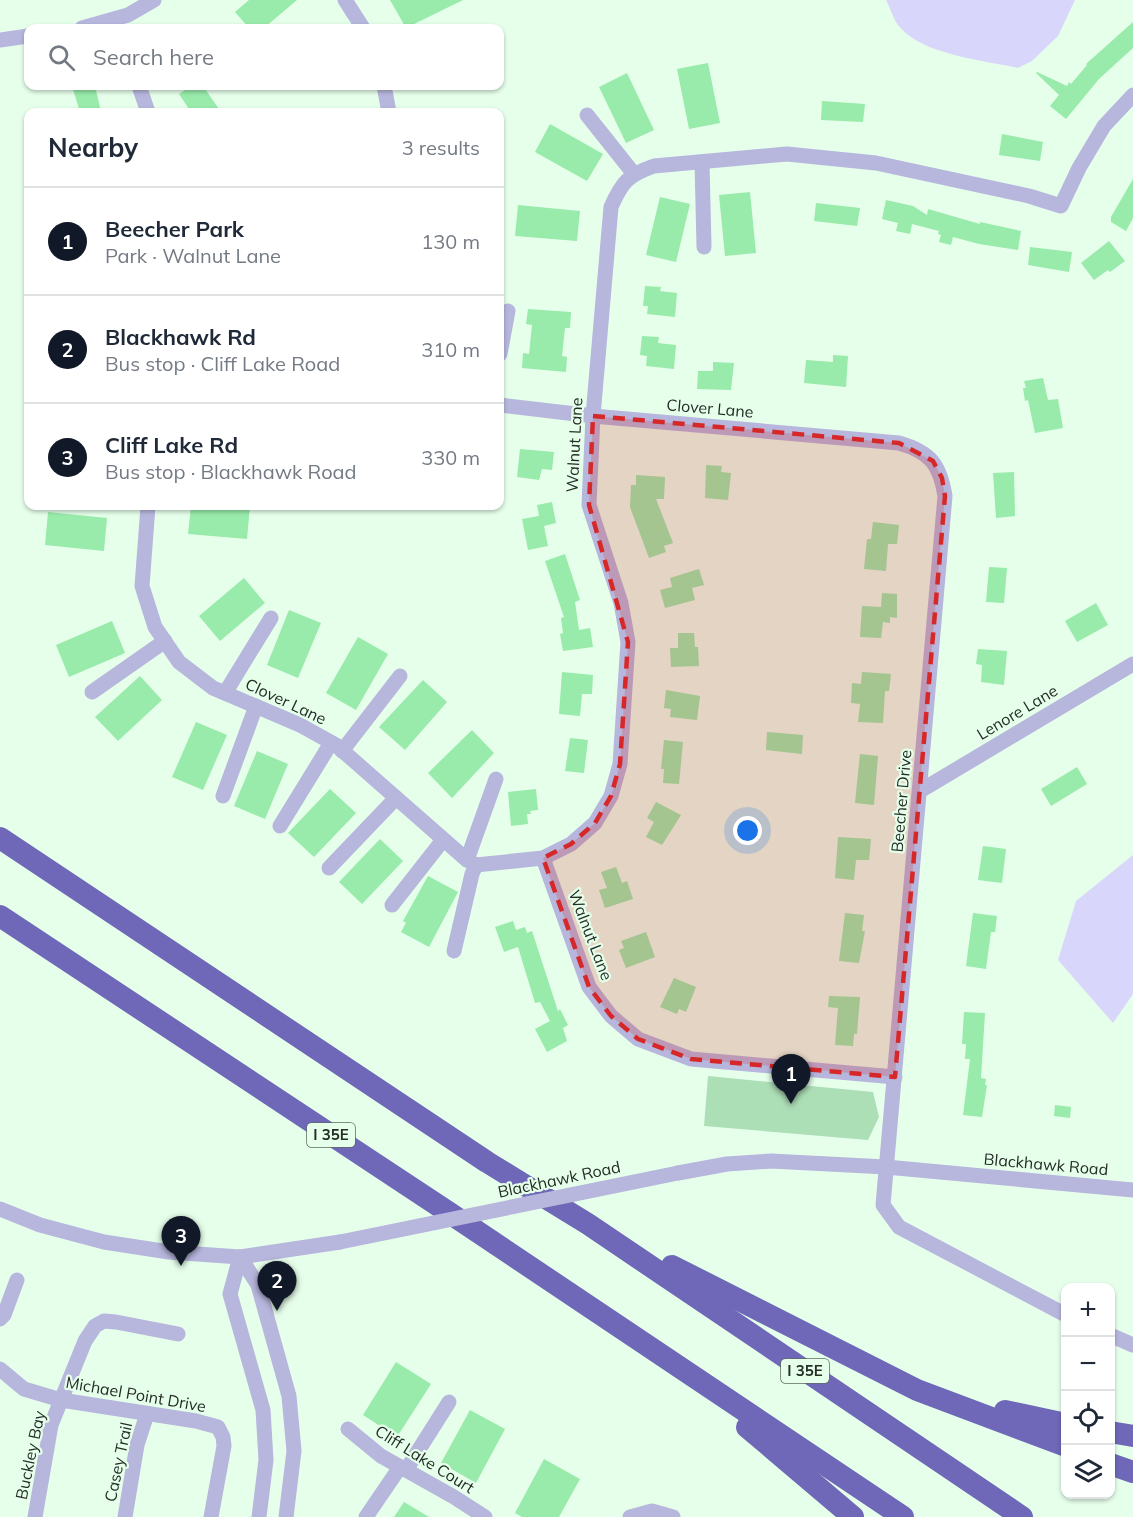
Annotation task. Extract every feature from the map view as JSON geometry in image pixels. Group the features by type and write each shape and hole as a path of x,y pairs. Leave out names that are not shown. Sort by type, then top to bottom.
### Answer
{"highway":[{"name":"I 35E","path":"0,838 487,1162 588,1224 1022,1517"},
{"name":"I 35E","path":"0,916 662,1354 903,1517"},
{"path":"588,1224 917,1390 1062,1445"},
{"path":"662,1354 853,1517"},
{"path":"917,1390 1061,1423"},
{"path":"1115,1433 1133,1436"},
{"path":"1115,1466 1133,1472"}],"street":[{"path":"120,23 128,15 154,0"},
{"path":"345,0 360,24"},
{"path":"0,40 24,37"},
{"path":"140,90 147,108"},
{"path":"385,90 388,108"},
{"path":"587,115 634,174 654,166 782,154 876,163 1029,196 1061,206 1078,168 1104,126 1133,95"},
{"path":"702,162 704,247"},
{"name":"Walnut Lane","path":"634,174 620,188 612,207 593,416 590,505 621,603 628,642 620,764 611,796 595,823 571,844 543,858 589,987 611,1016 638,1039 691,1059 894,1077"},
{"path":"504,332 508,311"},
{"name":"Clover Lane","path":"504,405 593,416 899,443 917,448"},
{"name":"Beecher Drive","path":"917,448 933,460 942,478 945,496 883,1205 899,1227 1061,1313"},
{"name":"Clover Lane","path":"148,510 142,586 155,627 179,662 213,688 300,724 337,747 471,863"},
{"path":"225,693 271,618"},
{"path":"92,692 165,641"},
{"name":"Lenore Lane","path":"920,791 1133,664"},
{"path":"280,826 337,747 400,676"},
{"path":"223,796 256,706"},
{"path":"454,951 472,874 471,863 496,778"},
{"path":"329,868 396,798"},
{"path":"392,905 443,840"},
{"path":"471,863 543,858"},
{"name":"Blackhawk Road","path":"0,1209 40,1225 104,1242 169,1252 240,1257 340,1242 727,1164 771,1161 886,1167 1133,1190"},
{"path":"240,1257 230,1294 263,1410 266,1460 259,1517"},
{"path":"240,1257 258,1286 288,1396 294,1451 286,1517"},
{"path":"0,1319 4,1315 18,1280"},
{"name":"Buckley Bay","path":"35,1517 51,1425 85,1341 95,1326 105,1321 116,1322 178,1334"},
{"path":"1115,1337 1133,1345"},
{"name":"Michael Point Drive","path":"0,1369 24,1389 61,1401 196,1421 218,1427 224,1446 212,1517"},
{"path":"366,1517 449,1402"},
{"name":"Casey Trail","path":"125,1517 137,1445 147,1414"},
{"name":"Cliff Lake Court","path":"348,1430 381,1456 480,1516"},
{"path":"630,1517 651,1511 673,1517"}],"highlighted area":[{"path":"593,416 899,443 933,461 942,478 945,496 895,1077 691,1059 638,1039 611,1016 589,987 543,858 571,844 595,823 611,796 620,764 628,642 589,505"}],"green space":[{"path":"708,1076 873,1092 879,1117 868,1140 704,1126"}],"water":[{"path":"886,0 1075,0 1058,36 1032,61 1018,68 954,55 922,43 908,35 898,25"},
{"path":"1133,855 1133,994 1113,1023 1058,960 1076,901"}],"building":[{"path":"249,0 297,0 269,24 246,24 235,12"},
{"path":"390,0 463,0 414,24 404,24"},
{"path":"1133,22 1133,48 1099,79 1066,119 1050,106 1059,95 1036,73 1067,86 1069,82 1071,84 1086,64"},
{"path":"708,63 720,123 689,129 677,69"},
{"path":"627,73 654,130 626,143 599,87"},
{"path":"73,90 96,90 100,108 79,108"},
{"path":"185,90 206,90 218,108 188,108 179,94"},
{"path":"822,101 865,104 863,122 821,120"},
{"path":"550,124 603,154 587,181 535,152"},
{"path":"1002,134 1043,142 1040,161 999,155"},
{"path":"1133,179 1133,218 1126,231 1111,222 1111,217"},
{"path":"750,192 756,253 725,256 719,195"},
{"path":"660,197 690,204 676,262 646,255"},
{"path":"886,200 913,206 927,215 928,209 980,224 980,222 1021,231 1018,250 953,237 951,245 939,242 941,235 938,234 939,231 912,224 910,234 896,231 898,223 882,219"},
{"path":"816,203 860,208 857,226 814,221"},
{"path":"518,205 580,211 577,241 515,236"},
{"path":"1109,241 1125,261 1094,280 1081,263"},
{"path":"1030,247 1072,252 1069,272 1028,265"},
{"path":"645,286 661,287 660,291 677,293 675,317 647,314 648,306 643,306"},
{"path":"528,309 571,312 570,328 565,328 562,356 567,357 566,372 522,368 523,353 529,354 532,325 526,324"},
{"path":"642,336 659,337 658,343 676,345 674,369 646,366 647,356 640,355"},
{"path":"833,355 848,356 846,387 804,383 806,360 833,362"},
{"path":"713,362 734,363 731,390 697,389 698,371 713,371"},
{"path":"1043,378 1048,400 1058,399 1063,428 1035,433 1028,400 1025,401 1024,381"},
{"path":"520,449 554,452 552,470 542,469 539,480 517,477"},
{"path":"706,465 722,466 721,472 731,473 728,500 705,498"},
{"path":"1014,472 1015,516 996,518 993,473"},
{"path":"636,475 665,477 664,499 656,499 673,543 664,546 666,552 649,558 630,507 631,485 636,485"},
{"path":"552,502 556,523 544,526 548,546 528,550 522,519 539,516 537,505"},
{"path":"191,510 250,510 247,539 188,534"},
{"path":"48,512 107,518 104,551 45,545"},
{"path":"873,522 899,525 897,544 888,544 886,571 864,569 867,539 871,539"},
{"path":"565,554 580,600 575,602 579,630 590,628 593,647 563,651 560,634 563,633 561,618 564,617 545,561"},
{"path":"989,567 1007,568 1004,603 986,602"},
{"path":"699,569 704,585 692,588 695,600 665,608 660,590 672,587 670,578"},
{"path":"244,578 265,603 220,641 199,616"},
{"path":"882,593 897,594 897,618 890,617 890,623 883,622 881,638 860,637 862,606 881,607"},
{"path":"1096,603 1108,625 1077,642 1065,621"},
{"path":"289,610 321,623 298,678 267,665"},
{"path":"112,621 125,653 69,677 56,645"},
{"path":"678,633 694,633 695,647 698,647 699,666 671,667 670,648 678,648"},
{"path":"358,637 388,654 356,710 326,693"},
{"path":"978,649 1007,651 1004,685 981,682 982,665 976,664"},
{"path":"562,672 593,675 592,694 582,694 580,716 559,714"},
{"path":"862,672 891,674 889,691 885,691 883,723 858,722 860,704 851,703 852,683 861,684"},
{"path":"140,676 162,700 118,741 95,717"},
{"path":"423,680 447,702 405,750 379,727"},
{"path":"666,690 700,696 697,720 670,717 671,709 664,708"},
{"path":"196,722 227,735 203,790 172,777"},
{"path":"472,730 494,753 452,798 428,773"},
{"path":"767,732 803,735 802,754 766,750"},
{"path":"570,738 588,740 584,773 565,771"},
{"path":"664,740 683,742 679,784 663,783 664,769 661,769"},
{"path":"257,751 288,764 265,819 234,806"},
{"path":"860,754 878,756 874,805 855,803"},
{"path":"1077,767 1087,784 1051,806 1041,789"},
{"path":"330,789 356,813 314,857 288,833"},
{"path":"536,789 538,810 527,814 528,824 511,826 508,792"},
{"path":"656,802 681,815 662,845 646,837 654,822 647,818"},
{"path":"838,837 871,839 869,860 856,860 854,880 835,878"},
{"path":"380,839 403,861 362,904 339,882"},
{"path":"983,846 1006,849 1002,883 978,880"},
{"path":"616,867 622,883 627,881 633,899 605,908 599,890 607,888 601,872"},
{"path":"428,876 458,892 429,947 401,932 406,923 403,921"},
{"path":"845,913 864,915 862,931 865,931 859,963 839,961"},
{"path":"973,913 997,916 995,932 991,932 986,969 966,966"},
{"path":"513,921 516,930 525,927 527,933 532,931 558,1011 560,1009 568,1025 563,1028 567,1041 547,1052 535,1029 550,1021 540,1002 535,1003 518,947 504,952 495,927"},
{"path":"646,932 655,957 626,968 619,950 624,948 621,941"},
{"path":"674,978 696,987 686,1012 679,1009 677,1014 660,1007"},
{"path":"829,996 860,997 857,1034 854,1034 853,1046 835,1045 838,1008 828,1007"},
{"path":"964,1012 985,1013 981,1078 986,1079 985,1085 987,1085 982,1117 963,1115 970,1059 965,1059 966,1044 962,1044"},
{"path":"1055,1105 1071,1107 1070,1118 1054,1116"},
{"path":"396,1362 431,1384 397,1437 363,1415"},
{"path":"470,1410 505,1429 476,1483 441,1463"},
{"path":"544,1459 580,1479 559,1517 522,1517 515,1513"},
{"path":"404,1502 429,1517 394,1517"}],"place":[{"name":"Beecher Park","path":"791,1104"},
{"name":"Cliff Lake Rd","path":"181,1266"},
{"name":"Blackhawk Rd","path":"277,1311"}]}
